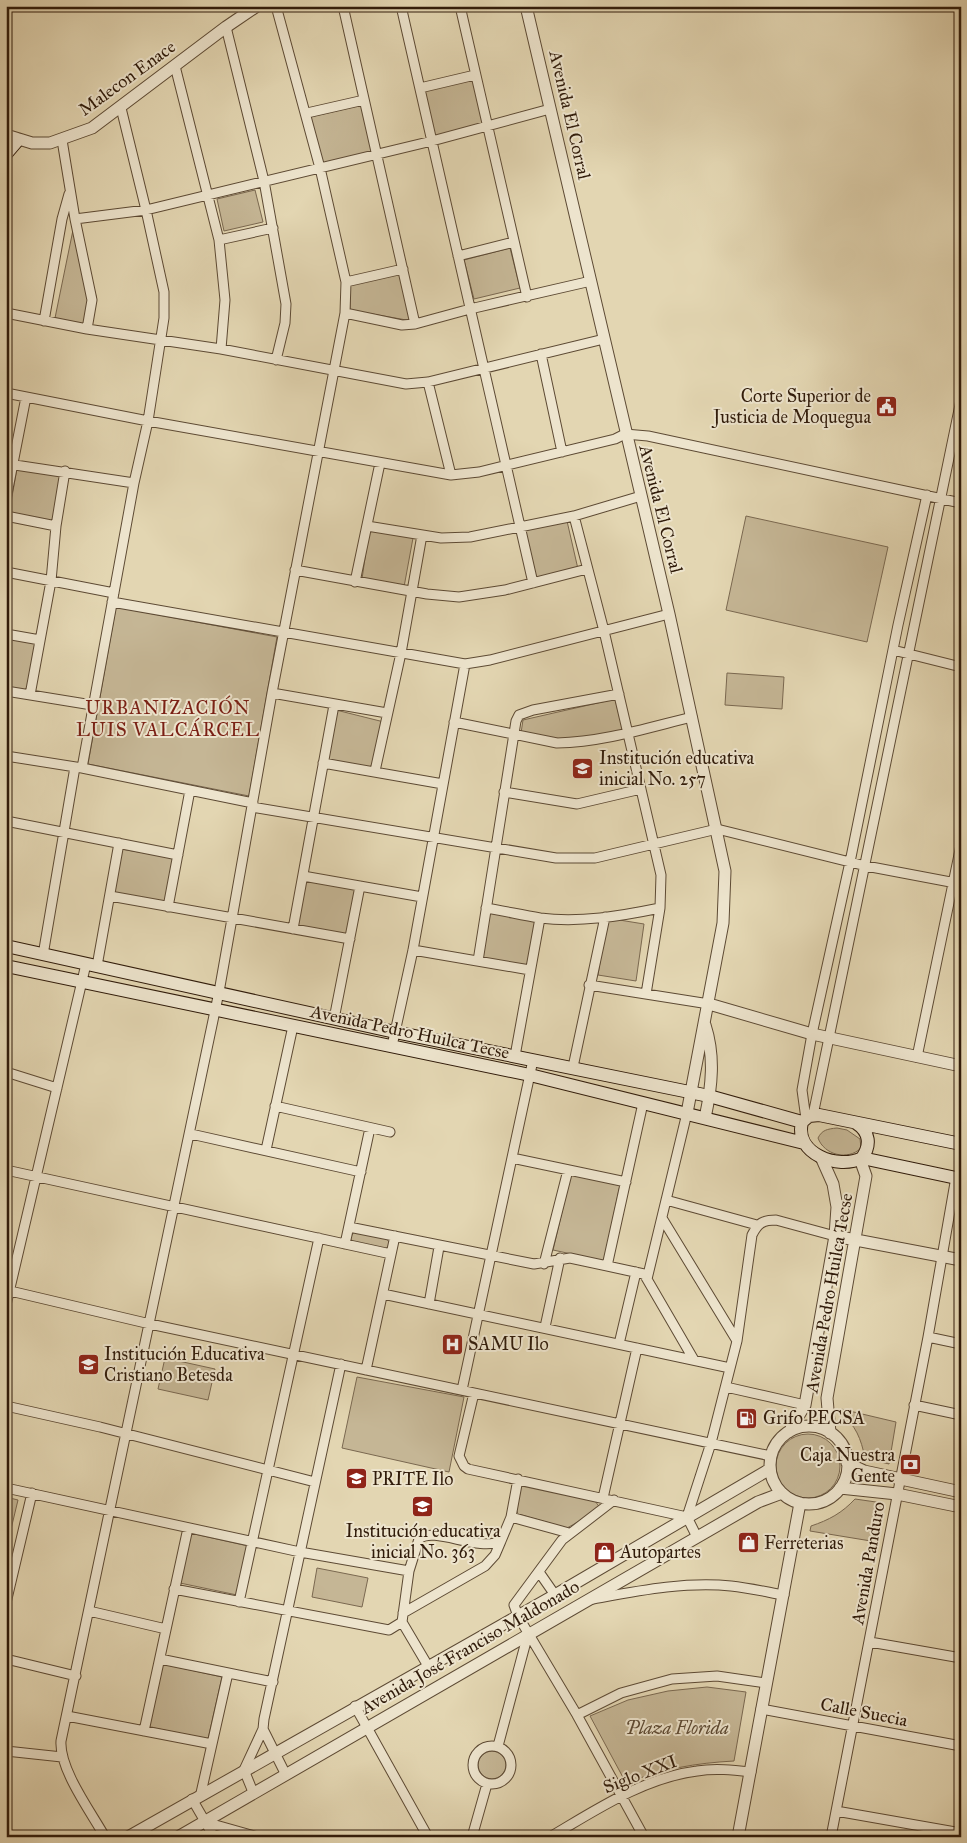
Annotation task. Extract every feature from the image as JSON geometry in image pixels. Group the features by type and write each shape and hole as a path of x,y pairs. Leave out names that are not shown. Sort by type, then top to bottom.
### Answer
{"main road":[{"path":"6,154 12,138"},
{"name":"Avenida Pedro Huilca Tecse","path":"6,946 334,1019 573,1067 807,1118 856,1123"},
{"name":"Avenida Pedro Huilca Tecse","path":"6,966 530,1074 804,1143"},
{"path":"807,1118 800,1133 804,1143 821,1157 842,1163 861,1159 958,1178"},
{"path":"856,1123 961,1144"},
{"path":"856,1123 867,1134 869,1142 867,1151 861,1159"}],"street":[{"name":"Malecon Enace","path":"12,138 32,143 62,140 92,128 226,27 257,6"},
{"path":"105,1837 62,1757 61,1741 216,1010 272,693 345,313 346,282 307,114 276,6"},
{"path":"343,6 415,324"},
{"path":"401,6 533,584"},
{"path":"460,6 527,297"},
{"name":"Avenida El Corral","path":"526,6 692,717 725,871 724,923 687,1113"},
{"path":"226,27 264,180 286,304 285,323 276,360"},
{"path":"175,66 219,240 225,300 221,349"},
{"path":"420,88 475,75"},
{"path":"307,114 364,100"},
{"path":"43,955 64,832 92,705 134,483 148,421 164,318 164,292 121,108"},
{"path":"75,219 146,210 432,141 550,109"},
{"path":"62,140 75,219 92,300 87,329"},
{"path":"44,321 62,219 70,192"},
{"path":"219,240 273,228"},
{"path":"458,256 514,242"},
{"path":"346,282 402,269"},
{"path":"345,313 402,325 415,324 470,309 591,281"},
{"path":"6,313 87,329 221,349 335,370 393,384 428,382 604,339"},
{"path":"541,354 562,452"},
{"path":"428,382 451,475"},
{"path":"6,393 148,421 451,475 463,475 562,452 615,439 625,434 648,436 961,503"},
{"path":"6,498 15,465 26,397"},
{"path":"807,1118 828,1037 866,866 939,498 961,400"},
{"path":"355,582 380,463"},
{"path":"15,465 134,483"},
{"path":"30,694 51,581 56,526 66,472"},
{"path":"807,1118 802,1090 812,1034 927,495"},
{"path":"366,526 422,535 455,538 470,537 574,516 640,496"},
{"path":"6,516 56,526"},
{"path":"574,516 604,631 662,875 660,908 646,994"},
{"path":"375,771 401,653 422,535"},
{"path":"295,570 412,592 459,596 486,594 533,584 587,569"},
{"path":"6,572 284,633 465,664 490,660 668,614"},
{"path":"6,634 40,640"},
{"path":"893,650 961,667"},
{"path":"392,1046 413,950 465,664"},
{"path":"6,690 92,705"},
{"path":"272,693 387,713"},
{"path":"478,962 516,721 525,712 618,694"},
{"path":"293,929 334,705"},
{"path":"454,722 557,743 588,742 692,717"},
{"path":"6,756 78,767 313,817 433,839 556,858 595,858 717,829 866,866 957,883"},
{"path":"323,763 443,784"},
{"path":"504,792 577,804 641,789"},
{"path":"168,907 190,790"},
{"path":"7,823 64,832 178,855"},
{"path":"6,1305 82,982 92,965 110,896 119,844"},
{"path":"917,1057 957,883 961,845"},
{"path":"303,876 422,897"},
{"path":"334,1019 360,886"},
{"path":"110,896 350,939"},
{"path":"486,908 540,918 586,919 660,908"},
{"path":"573,1067 605,917"},
{"path":"515,1056 540,918"},
{"path":"413,950 530,970"},
{"path":"590,984 709,1004 812,1034 961,1066"},
{"name":"Avenida El Corral","path":"705,1023 711,1050 710,1096 705,1118"},
{"path":"266,1150 292,1026"},
{"path":"462,1390 533,1060"},
{"path":"6,1072 57,1088"},
{"path":"607,1266 643,1102"},
{"path":"275,1106 390,1132"},
{"path":"647,1279 687,1113"},
{"path":"345,1244 370,1128"},
{"path":"191,1134 361,1172"},
{"name":"Avenida Pedro Huilca Tecse","path":"789,1432 805,1405 835,1236 838,1207 834,1184 821,1157"},
{"path":"512,1158 626,1182"},
{"name":"Avenida Pedro Huilca Tecse","path":"830,1433 828,1398 866,1176 861,1159"},
{"path":"6,1170 391,1254"},
{"path":"544,1264 568,1170"},
{"name":"Avenida Panduro","path":"831,1837 958,1178"},
{"path":"666,1200 757,1225"},
{"path":"662,1218 737,1341"},
{"path":"697,1537 687,1517 711,1443 726,1387 737,1341 752,1234 757,1225 766,1220 776,1220 835,1236 961,1260"},
{"path":"349,1227 534,1264 544,1264 560,1258 570,1258 644,1274 694,1360"},
{"path":"366,1370 395,1236"},
{"path":"240,1602 319,1238"},
{"path":"429,1304 439,1246"},
{"path":"545,1328 560,1258"},
{"path":"619,1344 636,1272"},
{"path":"8,1290 150,1324 771,1456"},
{"path":"383,1294 730,1368"},
{"path":"928,1337 961,1344"},
{"path":"603,1498 637,1348"},
{"path":"254,1792 244,1770 263,1729 341,1364"},
{"path":"726,1387 805,1405"},
{"path":"474,1393 459,1456 468,1469 687,1517"},
{"path":"914,1405 961,1415"},
{"path":"6,1406 315,1482"},
{"path":"810,1427 830,1433 842,1446 847,1462 846,1476 840,1488 827,1500 818,1503 800,1503 782,1493 774,1482 770,1469 771,1456 781,1438 789,1432 810,1427"},
{"path":"847,1462 864,1471 961,1492"},
{"path":"128,1837 196,1796 555,1595 770,1469"},
{"path":"174,1589 389,1630 403,1618 485,1566 495,1555 511,1517 518,1479"},
{"path":"6,1488 300,1552 408,1571"},
{"path":"840,1488 897,1494 961,1507"},
{"path":"6,1603 11,1564 32,1493"},
{"name":"Avenida José Franciso Maldonado","path":"178,1837 366,1726 758,1502 782,1493"},
{"path":"614,1500 569,1533 514,1605 528,1634 577,1715 644,1837"},
{"path":"738,1837 800,1503"},
{"path":"511,1517 569,1533"},
{"path":"144,1730 188,1528"},
{"path":"428,1666 403,1618 408,1571 416,1544 422,1535 429,1534 484,1545 493,1545 501,1541"},
{"path":"539,1572 555,1595"},
{"path":"586,1601 629,1592 689,1587 730,1586 784,1594"},
{"path":"89,1611 166,1629"},
{"path":"498,1746 528,1634"},
{"path":"870,1642 961,1658"},
{"path":"6,1659 76,1676"},
{"path":"160,1659 273,1682"},
{"path":"214,1837 205,1822 196,1796 212,1744 228,1673"},
{"path":"577,1715 621,1693 672,1679 717,1676 766,1684"},
{"path":"355,1706 428,1837"},
{"name":"Calle Suecia","path":"762,1709 961,1746"},
{"path":"67,1716 212,1744"},
{"path":"263,1729 286,1773"},
{"path":"487,1784 502,1781 511,1768 510,1757 498,1746"},
{"path":"487,1784 475,1774 473,1760 483,1748 498,1746"},
{"path":"6,1751 62,1757"},
{"name":"Siglo XXI","path":"550,1837 620,1796 674,1775 716,1769 751,1772"},
{"path":"472,1837 487,1784"},
{"path":"836,1811 961,1833"},
{"path":"205,1822 258,1837"}],"green space":[{"path":"473,79 484,125 434,137 423,91"},
{"path":"362,105 373,151 322,165 310,117"},
{"path":"255,190 263,222 224,231 217,199"},
{"path":"78,229 96,296 92,326 55,318 73,230"},
{"path":"510,248 520,288 474,299 464,260"},
{"path":"401,274 412,321 350,310 350,285"},
{"path":"17,468 68,476 59,523 9,514"},
{"path":"746,516 888,547 867,642 726,610"},
{"path":"567,521 578,569 537,580 525,530"},
{"path":"369,530 413,538 404,587 362,579"},
{"path":"116,607 277,637 249,796 88,764"},
{"path":"6,638 36,643 27,692 6,688"},
{"path":"727,673 784,677 782,709 725,705"},
{"path":"615,699 623,731 587,739 556,741 521,733 523,720"},
{"path":"336,710 384,722 376,769 327,761"},
{"path":"121,849 174,858 165,904 113,894"},
{"path":"305,879 356,889 347,935 296,926"},
{"path":"488,911 538,921 529,967 481,959"},
{"path":"607,918 644,924 636,981 598,975"},
{"path":"837,1128 847,1130 860,1139 861,1148 856,1152 843,1155 825,1149 818,1138 825,1130"},
{"path":"571,1174 620,1185 604,1261 553,1250"},
{"path":"354,1232 386,1238 389,1242 388,1247 384,1249 352,1241 350,1238"},
{"path":"165,1358 215,1369 208,1400 158,1389"},
{"path":"357,1377 464,1397 449,1472 342,1448"},
{"path":"841,1409 896,1422 889,1464 865,1458 857,1433 850,1422 840,1413"},
{"path":"808,1434 826,1439 831,1443 835,1448 840,1466 835,1484 831,1489 826,1493 808,1498 790,1493 785,1489 781,1484 776,1466 781,1448 785,1443 790,1439"},
{"path":"521,1485 595,1501 601,1509 567,1528 518,1514 516,1509"},
{"path":"6,1497 18,1500 6,1550"},
{"path":"855,1499 883,1503 877,1542 810,1531 811,1526 835,1516"},
{"path":"190,1533 248,1546 237,1595 180,1583"},
{"path":"317,1568 368,1578 362,1607 312,1597"},
{"path":"163,1664 222,1677 208,1739 149,1727"},
{"name":"Plaza Florida","path":"707,1687 746,1692 734,1761 706,1763 679,1768 626,1783 590,1716 628,1700 668,1691"},
{"path":"492,1751 502,1755 506,1765 502,1775 492,1779 482,1775 478,1765 482,1755"}],"place":[{"name":"Corte Superior de Justicia de Moquegua","path":"887,406"},
{"name":"Institución educativa inicial No. 257","path":"583,768"},
{"name":"SAMU Ilo","path":"452,1344"},
{"name":"Institución Educativa Cristiano Betesda","path":"88,1364"},
{"name":"Grifo PECSA","path":"747,1418"},
{"name":"Caja Nuestra Gente","path":"911,1465"},
{"name":"PRITE Ilo","path":"356,1479"},
{"name":"Institución educativa inicial No. 363","path":"423,1506"},
{"name":"Ferreterias","path":"748,1543"},
{"name":"Autopartes","path":"604,1552"}],"district":[{"name":"URBANIZACIÓN LUIS VALCÁRCEL","path":"168,718"}]}
